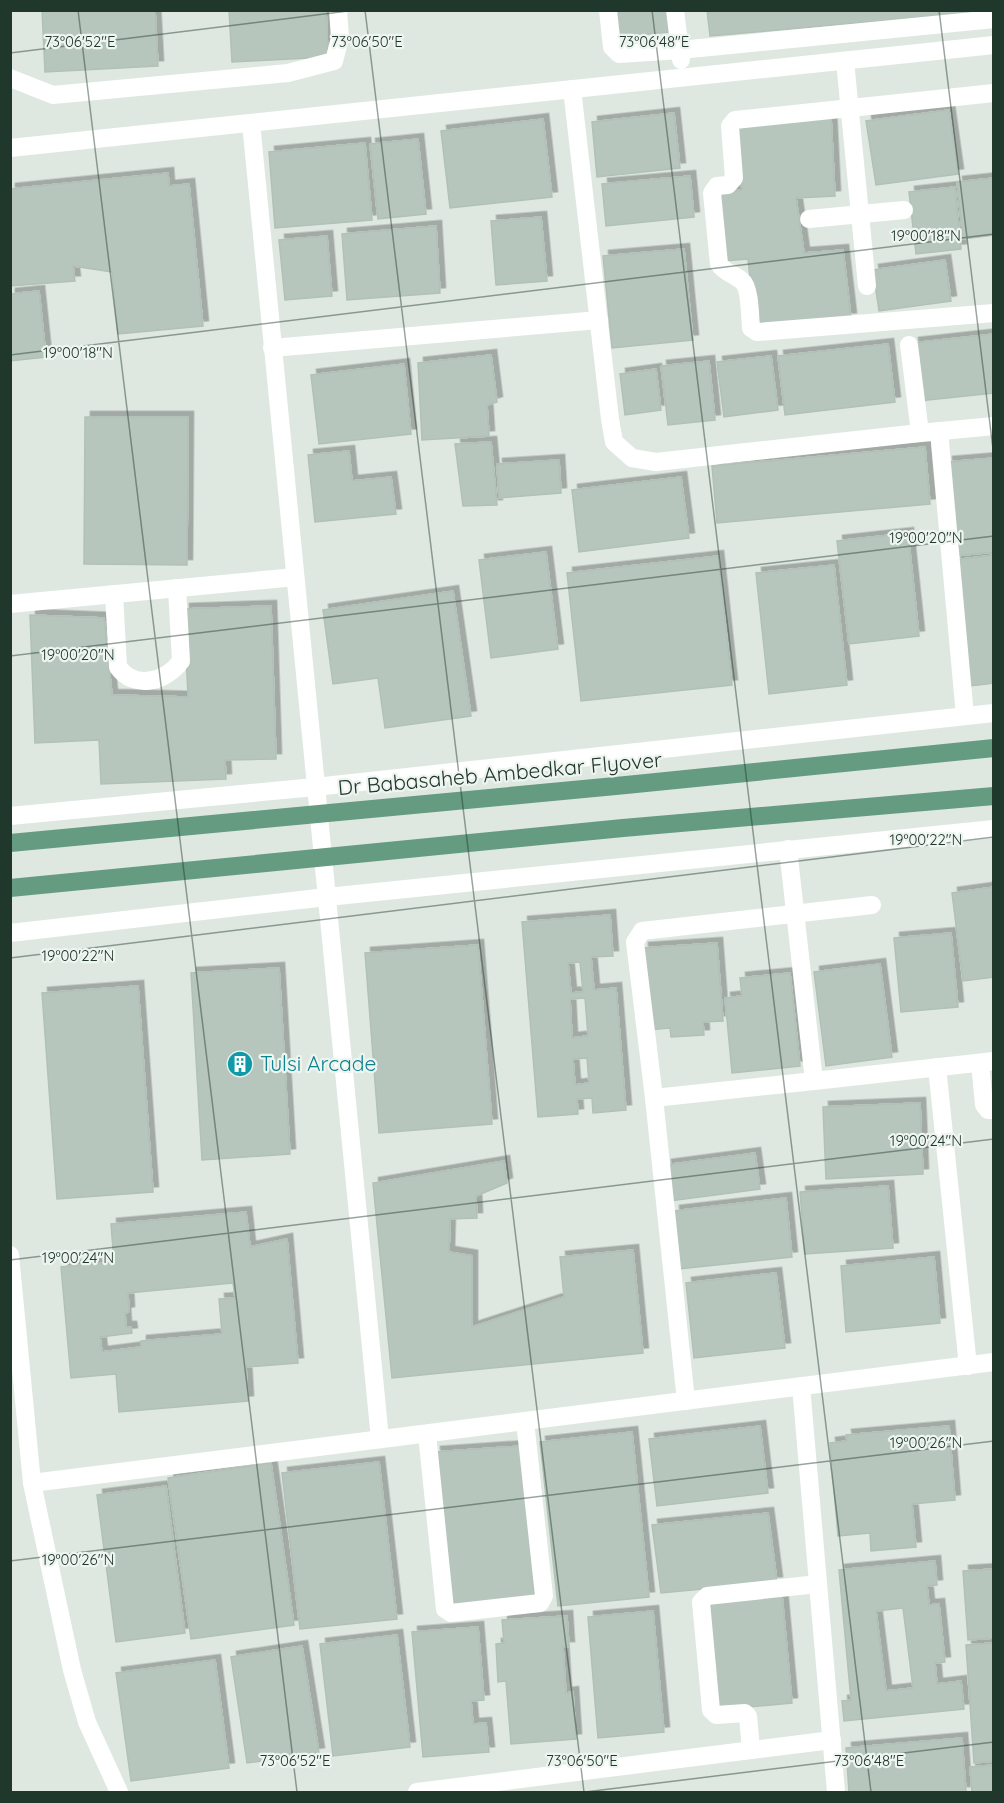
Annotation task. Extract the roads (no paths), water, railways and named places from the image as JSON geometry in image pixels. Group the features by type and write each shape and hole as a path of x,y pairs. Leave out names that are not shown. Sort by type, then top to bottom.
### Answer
{"main road":[{"name":"Dr Babasaheb Ambedkar Flyover","path":"10,843 993,748"},
{"path":"10,888 623,828 993,796"}],"street":[{"path":"10,78 53,95 288,74 334,61 340,38 338,10"},
{"path":"608,10 612,47 618,54 993,19"},
{"path":"675,10 683,77"},
{"path":"10,148 993,45"},
{"path":"844,61 867,286"},
{"path":"572,89 614,442 632,458 656,462 993,426"},
{"path":"993,93 735,120 730,126 735,178 728,185 717,186 711,193 719,264 723,270 747,285 751,328 757,332 993,313"},
{"path":"251,123 380,1439"},
{"path":"809,219 904,210"},
{"path":"272,348 599,320"},
{"path":"909,345 920,432"},
{"path":"939,431 965,716"},
{"path":"10,604 295,577"},
{"path":"114,594 118,667 123,675 142,681 161,679 174,671 181,661 177,588"},
{"path":"10,816 315,787 993,713"},
{"path":"10,933 327,897 993,829"},
{"path":"788,849 814,1081"},
{"path":"686,1401 654,1098 634,942 642,931 872,905"},
{"path":"654,1098 987,1062 984,1105 988,1110 993,1110"},
{"path":"937,1067 968,1365"},
{"path":"10,1255 32,1483 72,1670 87,1722 118,1792"},
{"path":"32,1483 993,1362"},
{"path":"801,1386 837,1792"},
{"path":"427,1434 445,1609 451,1613 540,1603 544,1596 525,1421"},
{"path":"751,1750 748,1716 745,1713 716,1715 711,1710 701,1602 707,1596 818,1584"},
{"path":"417,1792 832,1740"}],"place":[{"name":"Tulsi Arcade","path":"240,1064"}]}
